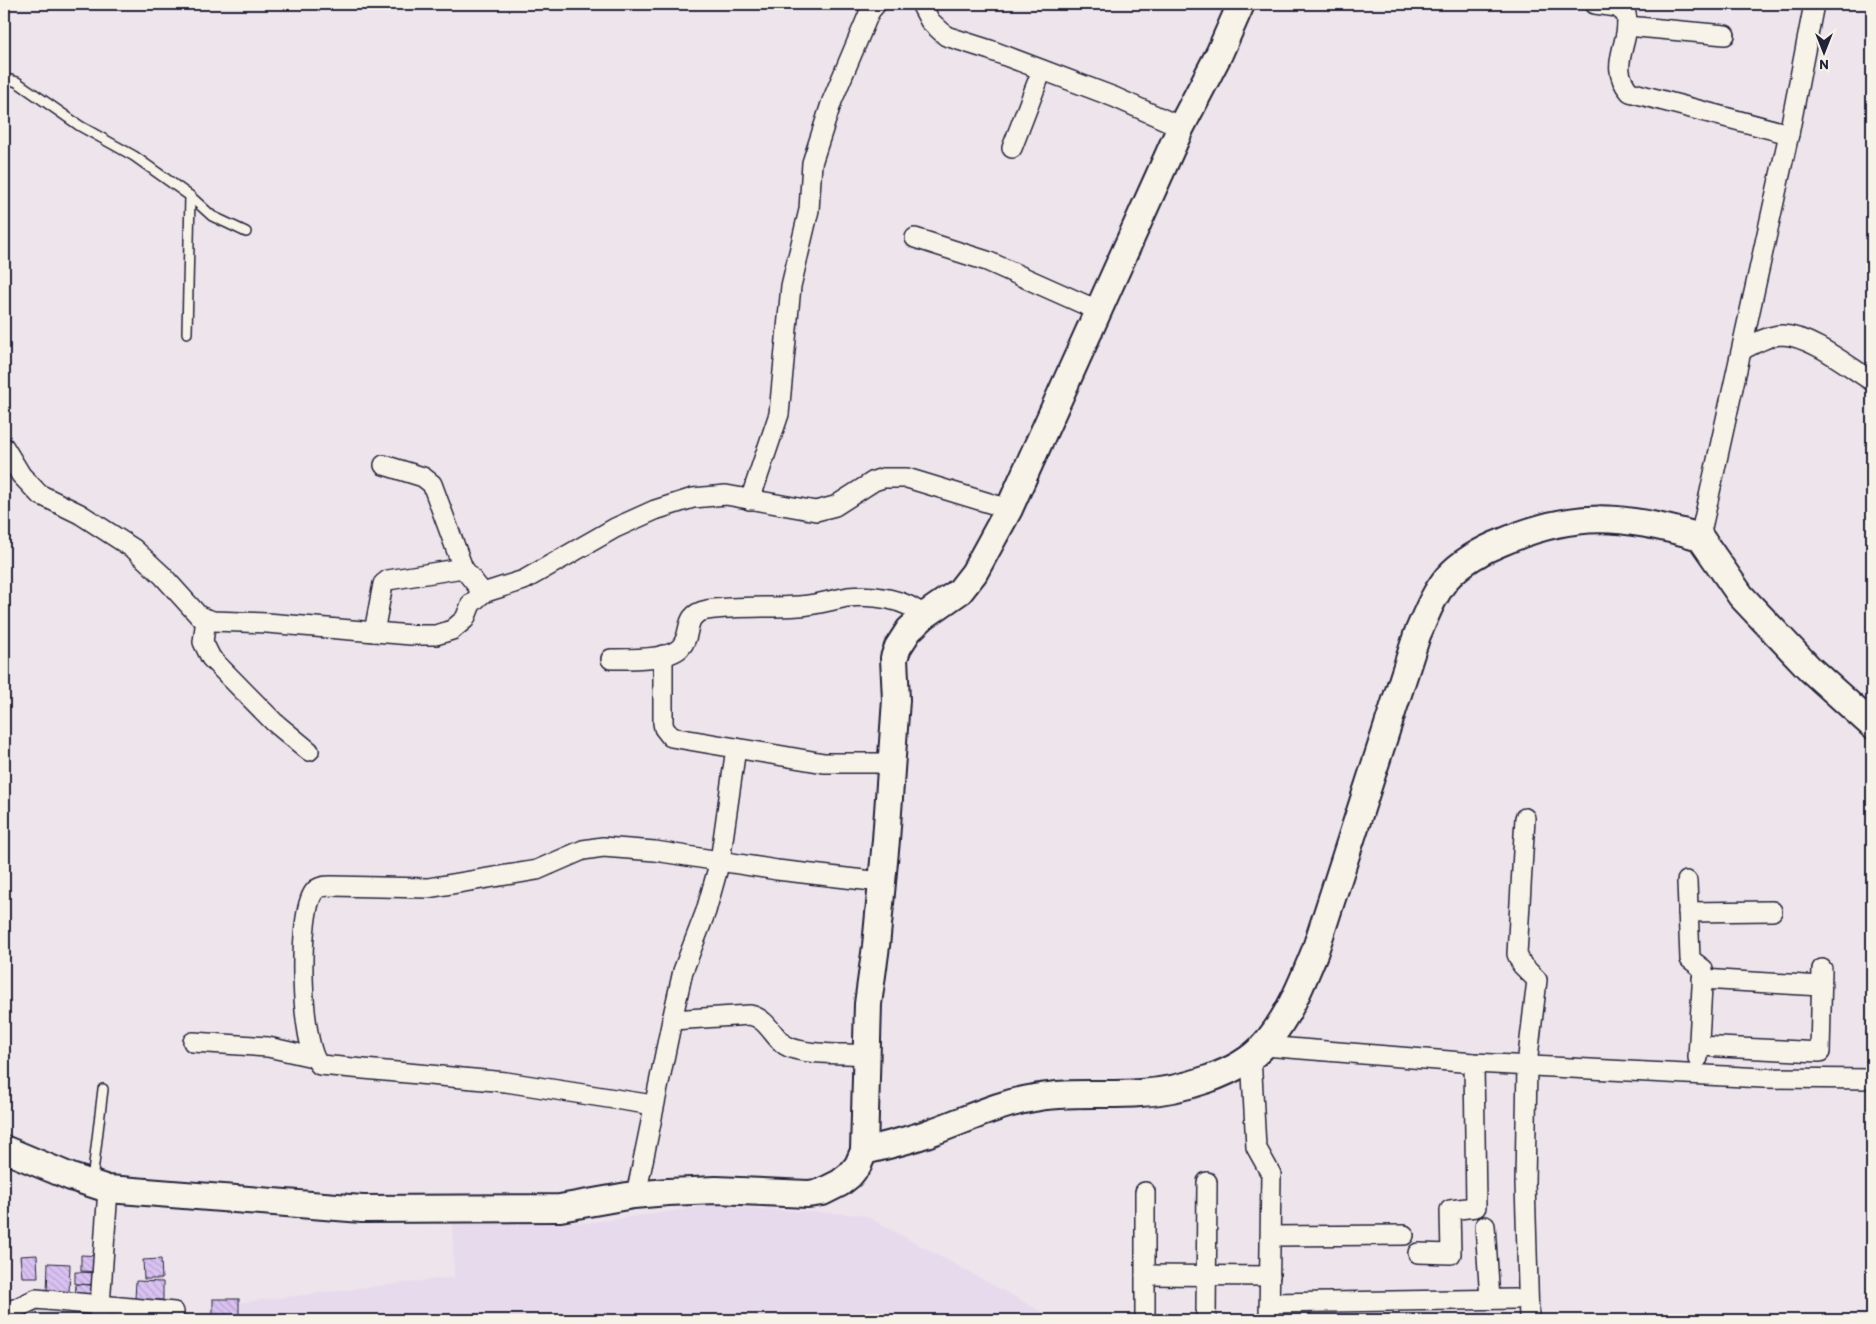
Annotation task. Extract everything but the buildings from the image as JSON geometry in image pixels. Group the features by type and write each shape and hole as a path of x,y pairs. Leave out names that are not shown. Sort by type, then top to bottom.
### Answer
{"street":[{"path":"750,500 779,414 791,286 809,210 812,163 832,101 870,10 876,4"},
{"path":"921,4 930,22 946,36 990,50 1114,97 1181,127"},
{"path":"4,1148 100,1186 362,1209 560,1208 636,1195 716,1190 808,1194 822,1192 840,1183 850,1175 858,1165 864,1151 868,1004 876,946 892,764 896,700 894,658 902,638 924,616 951,599 968,583 1008,509 1181,127 1219,54 1241,4"},
{"path":"1594,4 1622,10 1626,14 1627,26 1619,67 1621,82 1630,92 1789,134"},
{"path":"1700,537 1789,134 1814,4"},
{"path":"1627,26 1725,35"},
{"path":"1012,148 1042,70"},
{"path":"915,238 987,261 1097,310"},
{"path":"1742,350 1757,342 1781,335 1806,340 1872,381"},
{"path":"4,446 21,475 39,494 80,514 134,549 172,585 192,610 206,619 411,635 445,633 459,626 474,599 483,593 524,580 616,528 655,510 704,496 726,495 816,511 835,506 874,481 883,478 908,478 1008,509"},
{"path":"384,465 423,477 432,484 463,568 483,593"},
{"path":"864,1151 926,1135 1006,1104 1032,1098 1053,1095 1139,1094 1168,1091 1194,1085 1257,1051 1300,988 1315,951 1417,635 1433,598 1448,577 1488,548 1528,530 1573,520 1602,518 1700,537 1741,596 1810,669 1872,725"},
{"path":"374,632 383,584 388,580 463,568"},
{"path":"611,658 663,655 679,649 686,641 691,619 697,612 707,610 812,605 849,597 868,597 895,601 915,607 924,616"},
{"path":"206,619 203,642 211,658 274,722 309,751"},
{"path":"663,655 663,723 666,733 678,738 824,763 892,764"},
{"path":"636,1195 653,1105 684,971 706,911 720,861 736,748"},
{"path":"1525,818 1517,954 1522,966 1537,980 1527,1066 1525,1183 1529,1320"},
{"path":"312,1057 307,1032 302,951 305,917 313,893 317,889 332,886 428,888 537,870 583,850 604,847 654,851 881,882"},
{"path":"1687,881 1690,959 1703,969 1698,1074"},
{"path":"1688,912 1772,911"},
{"path":"1699,1046 1820,1052 1821,977 1702,979"},
{"path":"672,1020 750,1016 761,1020 780,1040 794,1049 867,1055"},
{"path":"193,1042 268,1047 312,1057 323,1067 506,1082 653,1105"},
{"path":"1257,1051 1763,1078 1872,1080"},
{"path":"1257,1051 1256,1147 1271,1174 1269,1312 1515,1299"},
{"path":"1418,1253 1451,1254 1450,1210 1476,1207 1474,1063"},
{"path":"1206,1320 1207,1182"},
{"path":"100,1186 100,1313"},
{"path":"1145,1192 1145,1320"},
{"path":"1485,1226 1490,1299"},
{"path":"1271,1236 1404,1236"},
{"path":"1145,1275 1270,1276"},
{"path":"4,1314 36,1299 56,1300 100,1313 174,1312"}],"lane":[{"path":"4,78 17,82 80,126 134,156 190,196 212,216 246,232"},
{"path":"188,333 190,196"},
{"path":"100,1186 103,1089"}],"shaded area":[{"path":"707,1206 864,1215 1057,1320 206,1320 211,1306 454,1277 452,1217 588,1223"}]}
